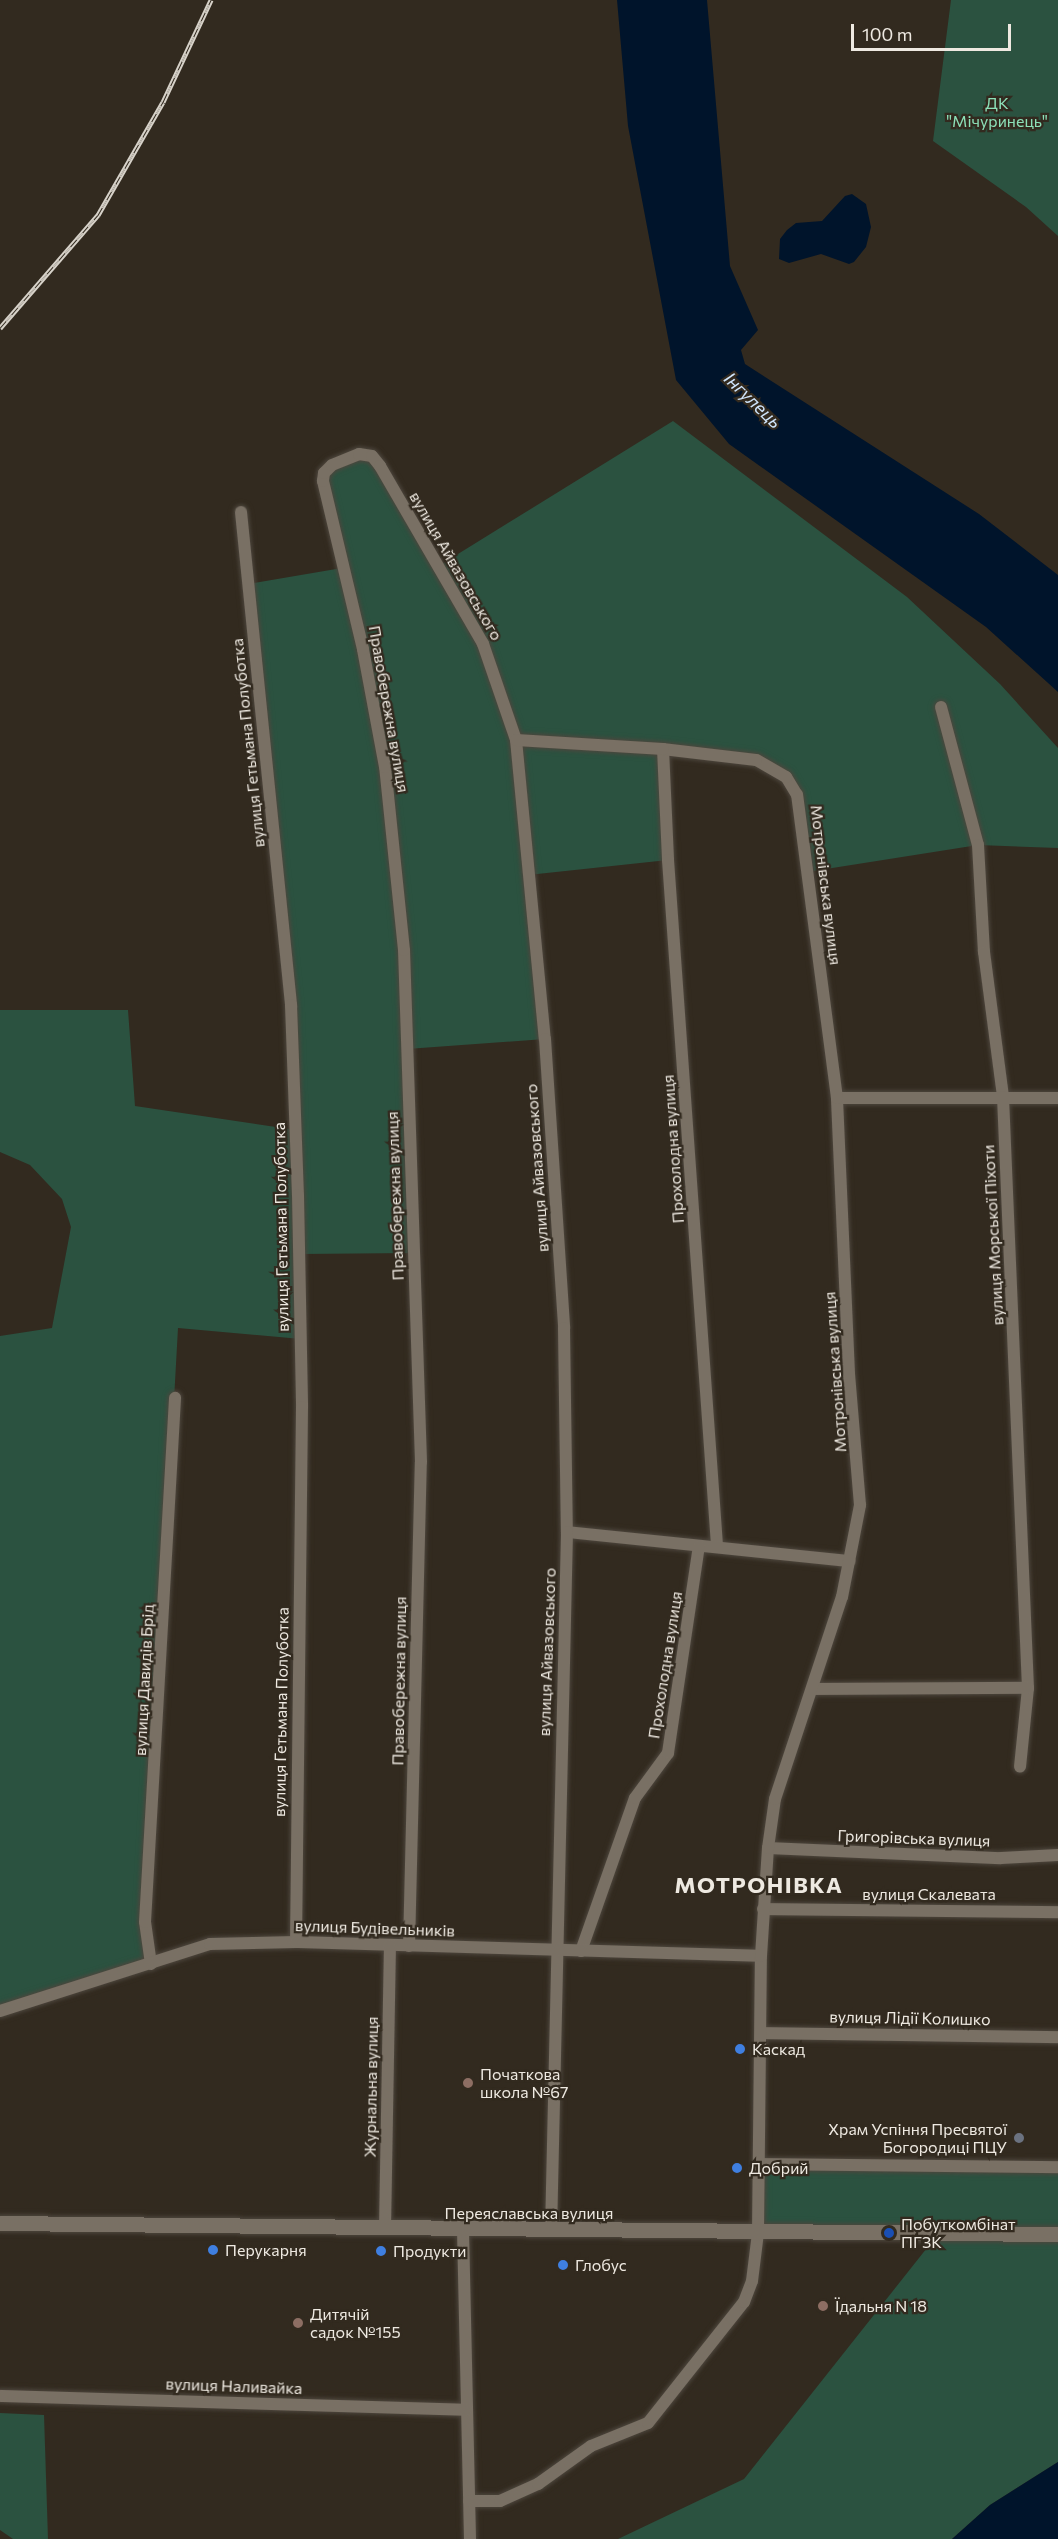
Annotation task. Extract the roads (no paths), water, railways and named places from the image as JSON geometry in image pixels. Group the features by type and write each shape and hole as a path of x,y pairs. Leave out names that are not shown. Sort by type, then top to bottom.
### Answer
{"street":[{"name":"вулиця Айвазовського","path":"339,462 366,455 380,465 483,644 516,740 545,1039 559,1259 567,1533 555,1950 551,2231"},
{"name":"Правобережна вулиця","path":"339,462 327,469 322,481 363,649 385,767 404,950 421,1462 409,1946"},
{"name":"вулиця Гетьмана Полуботка","path":"241,512 291,1005 298,1184 302,1407 296,1942"},
{"name":"вулиця Морської Піхоти","path":"941,707 978,845 984,952 1003,1097 1028,1688 1020,1767"},
{"name":"Мотронівська вулиця","path":"516,740 663,749 756,760 786,777 797,795 837,1098 849,1374 860,1489 850,1561 830,1643 775,1799 768,1848 761,1956 758,2233"},
{"name":"Прохолодна вулиця","path":"663,749 668,860 717,1546"},
{"path":"837,1098 1058,1098"},
{"name":"вулиця Давидів Брід","path":"151,1964 145,1922 175,1398"},
{"path":"567,1533 717,1546 850,1561"},
{"name":"Прохолодна вулиця","path":"581,1951 635,1797 668,1753 699,1546"},
{"path":"813,1689 1028,1688"},
{"name":"Григорівська вулиця","path":"768,1848 1001,1858 1058,1855"},
{"name":"вулиця Скалевата","path":"763,1909 1058,1912"},
{"name":"вулиця Будівельників","path":"0,2011 151,1964 181,1951 210,1944 296,1942 761,1956"},
{"name":"Журнальна вулиця","path":"385,2229 390,1945"},
{"name":"вулиця Лідії Колишко","path":"761,2033 1058,2037"},
{"path":"760,2164 1058,2167"},
{"name":"Переяславська вулиця","path":"0,2223 551,2231 1058,2234"},
{"path":"463,2230 470,2539"},
{"path":"469,2501 500,2501 538,2484 591,2446 648,2423 744,2302 752,2281 758,2233"},
{"name":"вулиця Наливайка","path":"0,2396 467,2410"}],"water":[{"name":"Інгулець","path":"617,0 707,0 730,266 758,330 741,350 745,364 979,514 1058,575 1058,692 986,627 729,444 676,380 628,126"},
{"path":"852,194 866,204 871,227 866,247 854,262 849,264 821,254 789,263 779,259 780,239 787,230 796,223 822,221 845,196"},
{"path":"1058,2462 1058,2539 952,2539 990,2505"}],"railway":[{"path":"0,328 98,215 163,102 211,0"}],"place":[{"name":"Каскад","path":"740,2049"},
{"name":"Початкова школа №67","path":"468,2083"},
{"name":"Храм Успіння Пресвятої Богородиці ПЦУ","path":"1019,2138"},
{"name":"Добрий","path":"737,2168"},
{"name":"Побуткомбінат ПГЗК","path":"889,2233"},
{"name":"Перукарня","path":"213,2250"},
{"name":"Продукти","path":"381,2251"},
{"name":"Глобус","path":"563,2265"},
{"name":"Їдальня N 18","path":"823,2306"},
{"name":"Дитячій садок №155","path":"298,2323"}],"district":[{"name":"МОТРОНІВКА","path":"759,1885"}],"park label":[{"name":"ДК \"Мічуринець\"","path":"997,112"}]}
